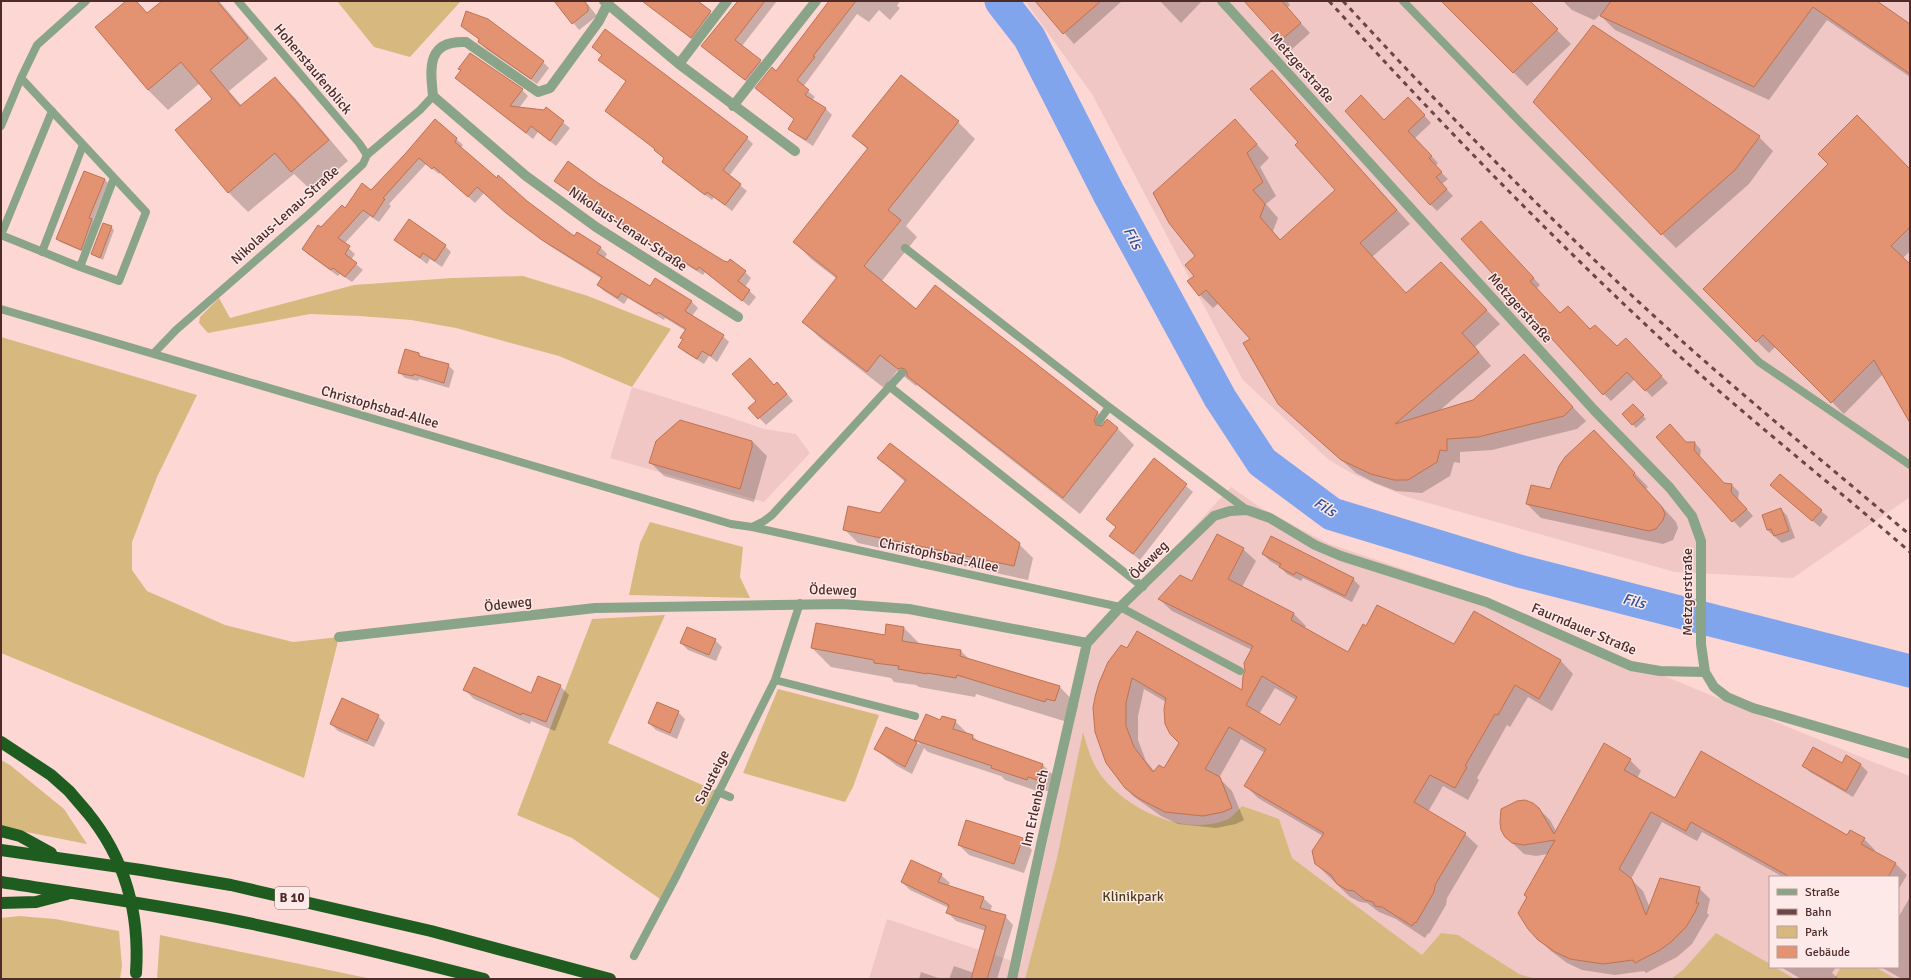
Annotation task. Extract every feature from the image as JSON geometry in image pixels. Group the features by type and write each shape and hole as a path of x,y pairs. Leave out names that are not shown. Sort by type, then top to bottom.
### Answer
{"highway":[{"path":"1,742 51,775 69,791 98,826 112,849 124,876 136,925 138,949 136,976"},
{"path":"1,831 20,836 57,857"},
{"name":"B 10","path":"1,850 156,872 262,892 424,929 610,979"},
{"name":"B 10","path":"1,882 229,919 338,943 484,979"},
{"name":"B 10","path":"1,903 36,902 71,893"}],"street":[{"path":"679,64 727,1"},
{"path":"733,106 816,1"},
{"name":"Metzgerstraße","path":"1222,1 1594,410 1670,488 1692,516 1701,541 1701,644 1705,672"},
{"path":"433,96 430,69 435,54 444,45 452,41 466,42 538,92 550,88 599,21 607,2 679,64 794,151"},
{"name":"Nikolaus-Lenau-Straße","path":"433,96 526,176 596,227 738,318"},
{"name":"Ödeweg","path":"339,638 596,608 717,607 800,603 859,604 909,609 1087,643 1120,607 1143,587 1214,516 1230,510 1247,510 1270,518"},
{"name":"Faurndauer Straße","path":"1270,518 1315,545 1341,556 1486,602 1631,666 1660,671 1705,672"},
{"name":"Im Erlenbach","path":"1012,979 1087,643"},
{"path":"1705,672 1714,687 1727,697 1753,708 1910,754"}],"lane":[{"path":"1,126 21,78 37,45 86,1"},
{"name":"Hohenstaufenblick","path":"238,1 359,143 367,155"},
{"path":"1403,1 1534,137 1759,362 1910,465"},
{"path":"21,78 84,145 146,212 119,281 1,235 52,111"},
{"name":"Nikolaus-Lenau-Straße","path":"154,353 210,299 314,209 363,164 367,155 420,110 433,96"},
{"path":"42,252 84,145"},
{"path":"80,267 114,178"},
{"path":"905,248 1109,407 1247,510"},
{"name":"Christophsbad-Allee","path":"1,309 722,522 752,527 1120,607 1240,671"},
{"path":"752,527 772,515 902,373"},
{"path":"889,386 1143,587"},
{"path":"1099,421 1109,407"},
{"name":"Sausteige","path":"634,956 775,680 800,603"},
{"path":"775,680 915,716"},
{"path":"718,792 730,797"}],"shaded area":[{"path":"1025,1 1910,1 1910,497 1793,578 1675,572 1407,497 1355,475 1329,460 1243,380 1092,94"},
{"path":"632,387 764,429 796,434 810,453 764,502 610,458"},
{"path":"1231,487 1261,508 1327,543 1491,599 1631,671 1662,675 1910,776 1910,979 869,979 887,919 1021,964 1078,697 1093,643 1109,619"}],"green space":[{"path":"337,1 461,1 410,57 374,47"},
{"path":"523,276 588,296 671,329 632,387 559,356 456,328 411,320 310,314 208,333 199,323 200,317 219,298 230,318 354,285 452,278"},
{"path":"1,337 197,395 157,477 132,542 132,570 147,591 225,625 293,642 339,637 304,778 1,653"},
{"path":"650,522 743,547 740,577 750,598 629,595 640,543"},
{"path":"665,615 608,743 718,792 663,901 572,838 517,815 592,619"},
{"path":"778,689 879,715 853,787 845,802 743,773"},
{"name":"Klinikpark","path":"1083,732 1092,760 1104,779 1117,793 1151,814 1170,821 1190,825 1209,824 1228,819 1233,816 1242,806 1279,819 1292,858 1422,955 1441,933 1458,935 1519,974 1535,979 1025,979 1057,858"},
{"path":"1,760 10,765 64,809 87,844 16,830 1,825"},
{"path":"19,916 55,919 119,931 122,966 120,979 1,979 1,918"},
{"path":"1716,933 1769,963 1769,968 1776,968 1795,979 1671,979 1684,969"},
{"path":"160,935 372,979 157,979"},
{"path":"1840,968 1877,968 1896,979 1834,979"}],"building":[{"path":"126,1 136,1 147,13 162,1 217,1 248,38 210,70 240,106 275,77 329,140 291,172 275,153 228,193 175,130 212,99 181,62 148,90 95,27"},
{"path":"554,1 584,1 588,6 588,11 572,24"},
{"path":"642,1 698,1 711,11 691,38"},
{"path":"738,1 765,1 735,40 761,60 745,80 701,46"},
{"path":"829,1 856,1 813,56 815,57 797,80 809,90 805,95 826,108 806,140 788,129 794,119 755,88 772,67 776,71"},
{"path":"1035,1 1101,1 1063,34"},
{"path":"1244,1 1282,1 1301,23 1280,41"},
{"path":"1441,1 1530,1 1558,29 1513,73"},
{"path":"1611,1 1877,1 1910,24 1910,74 1813,7 1754,87 1600,16"},
{"path":"466,11 488,19 544,61 531,79 478,42 479,39 461,26"},
{"path":"1593,25 1760,136 1735,170 1661,235 1533,102"},
{"path":"605,29 748,137 723,170 741,184 725,205 707,192 705,195 662,162 664,158 654,150 655,149 605,111 626,81 598,60 602,55 592,47"},
{"path":"470,53 523,89 510,106 544,110 546,107 564,121 550,141 531,126 526,133 455,78 461,70 458,69"},
{"path":"1272,70 1397,210 1360,243 1406,293 1441,262 1487,310 1462,333 1479,352 1395,424 1473,400 1524,354 1573,407 1564,416 1478,437 1447,439 1447,451 1440,450 1437,462 1408,480 1394,480 1371,474 1341,460 1278,404 1243,343 1250,339 1206,290 1199,296 1187,281 1194,276 1185,265 1195,256 1169,223 1153,193 1235,119 1257,144 1247,153 1263,182 1253,190 1265,204 1260,217 1280,240 1335,190 1295,145 1298,142 1250,89"},
{"path":"901,75 959,121 888,210 901,220 864,266 916,309 935,285 1098,412 1094,420 1096,425 1102,426 1107,419 1118,428 1063,498 907,376 905,369 898,369 880,355 867,372 802,322 837,277 793,242 868,148 852,136"},
{"path":"1361,95 1384,120 1408,97 1425,115 1408,131 1432,156 1429,158 1442,172 1436,177 1447,189 1430,205 1345,111"},
{"path":"1857,115 1910,169 1910,227 1891,246 1910,264 1910,423 1874,360 1831,403 1763,335 1756,342 1703,289 1828,164 1818,154"},
{"path":"435,119 457,138 455,142 497,178 498,175 527,201 574,236 577,232 601,247 597,253 650,286 655,278 692,301 685,311 724,335 711,356 702,351 697,359 678,347 683,339 680,338 686,329 658,312 657,314 621,293 618,298 597,285 602,277 542,240 506,213 477,187 468,197 434,167 432,169 419,158 383,198 385,199 373,217 363,210 338,238 350,246 345,254 357,263 345,277 333,268 331,270 302,249 318,225 321,227 342,205 345,208 362,183 371,190"},
{"path":"568,161 598,183 680,234 724,261 728,262 730,259 746,271 738,281 750,290 742,301 699,267 697,270 670,253 667,258 652,249 655,244 554,181"},
{"path":"84,171 105,179 89,218 92,219 81,250 56,239"},
{"path":"409,219 446,245 435,261 423,253 420,258 394,240"},
{"path":"1481,221 1534,278 1530,281 1560,313 1568,306 1590,329 1595,325 1617,346 1626,338 1662,376 1645,391 1627,372 1603,395 1461,239"},
{"path":"103,223 112,226 100,258 91,254"},
{"path":"405,349 419,353 419,356 449,364 444,383 414,374 413,376 398,373"},
{"path":"750,358 774,385 777,382 787,394 758,419 748,408 756,401 732,374"},
{"path":"1633,404 1644,415 1632,425 1622,414"},
{"path":"680,420 752,441 752,447 740,489 649,463 656,441"},
{"path":"1670,424 1686,442 1695,442 1694,450 1724,483 1732,484 1731,492 1747,509 1732,522 1656,437"},
{"path":"1594,430 1635,473 1633,475 1662,507 1665,514 1663,520 1656,529 1649,531 1526,504 1531,485 1550,489 1559,466 1565,457"},
{"path":"890,443 1020,543 1014,566 843,530 848,506 880,513 906,480 877,458"},
{"path":"1154,458 1187,484 1133,554 1109,536 1116,527 1106,519"},
{"path":"1780,474 1822,510 1812,521 1770,485"},
{"path":"1781,508 1789,531 1774,536 1771,529 1767,530 1762,515"},
{"path":"1217,534 1244,548 1228,579 1294,613 1291,620 1348,652 1363,624 1366,626 1377,605 1454,644 1474,611 1561,660 1539,699 1515,685 1498,715 1495,714 1465,766 1467,767 1455,788 1430,775 1414,802 1466,833 1435,885 1434,892 1416,923 1415,922 1412,926 1382,907 1375,906 1373,902 1365,900 1354,891 1347,890 1337,884 1331,875 1315,864 1312,851 1324,833 1244,786 1266,749 1229,727 1205,769 1220,777 1232,808 1223,812 1203,816 1165,812 1138,798 1125,788 1106,763 1095,732 1093,708 1095,697 1108,662 1121,645 1127,648 1137,631 1242,690 1245,671 1244,663 1253,646 1158,599 1180,575 1192,581","holes":["1262,676 1297,697 1280,725 1246,705","1132,678 1166,698 1164,709 1165,724 1170,734 1179,743 1164,768 1159,765 1153,772 1134,747 1126,726 1126,703"]},
{"path":"1271,536 1354,578 1345,596 1296,572 1294,575 1279,567 1281,564 1262,554"},
{"path":"816,623 885,635 886,624 904,627 902,641 961,650 960,656 1060,686 1055,701 1046,699 1045,702 957,675 956,678 898,669 899,666 874,663 874,660 811,648"},
{"path":"687,627 716,639 709,655 680,643"},
{"path":"474,667 531,693 538,676 561,685 546,722 522,713 521,715 463,690"},
{"path":"342,698 379,715 367,741 330,724"},
{"path":"657,702 679,711 670,733 648,723"},
{"path":"926,714 940,720 942,716 956,720 953,729 973,735 972,739 1043,764 1037,780 1028,777 1027,780 991,768 992,766 914,740"},
{"path":"886,727 917,742 905,767 874,749"},
{"path":"1604,743 1631,759 1624,770 1675,798 1701,751 1847,835 1850,830 1865,838 1861,844 1896,863 1889,876 1788,876 1691,822 1686,831 1651,812 1619,869 1632,879 1646,915 1660,878 1700,887 1696,903 1699,903 1686,927 1671,942 1660,950 1635,963 1633,960 1603,964 1570,959 1555,952 1538,940 1528,929 1518,913 1527,897 1524,895 1555,840 1524,845 1512,843 1505,837 1501,830 1501,809 1517,801 1525,800 1533,803 1539,808 1554,834"},
{"path":"1813,747 1842,763 1846,755 1861,764 1846,791 1802,766"},
{"path":"966,820 1023,838 1014,864 958,845"},
{"path":"911,860 942,874 938,882 984,897 980,908 1006,915 987,979 971,979 986,926 946,913 949,905 901,882"}],"waterway":[{"name":"Fils","path":"1001,1 1029,37 1109,194 1220,398 1262,462 1332,514 1519,571 1910,671"}],"railway":[{"path":"1329,1 1409,88 1492,174 1576,258 1662,340 1754,421 1910,552"},
{"path":"1343,1 1540,207 1644,307 1719,374 1910,535"}]}
